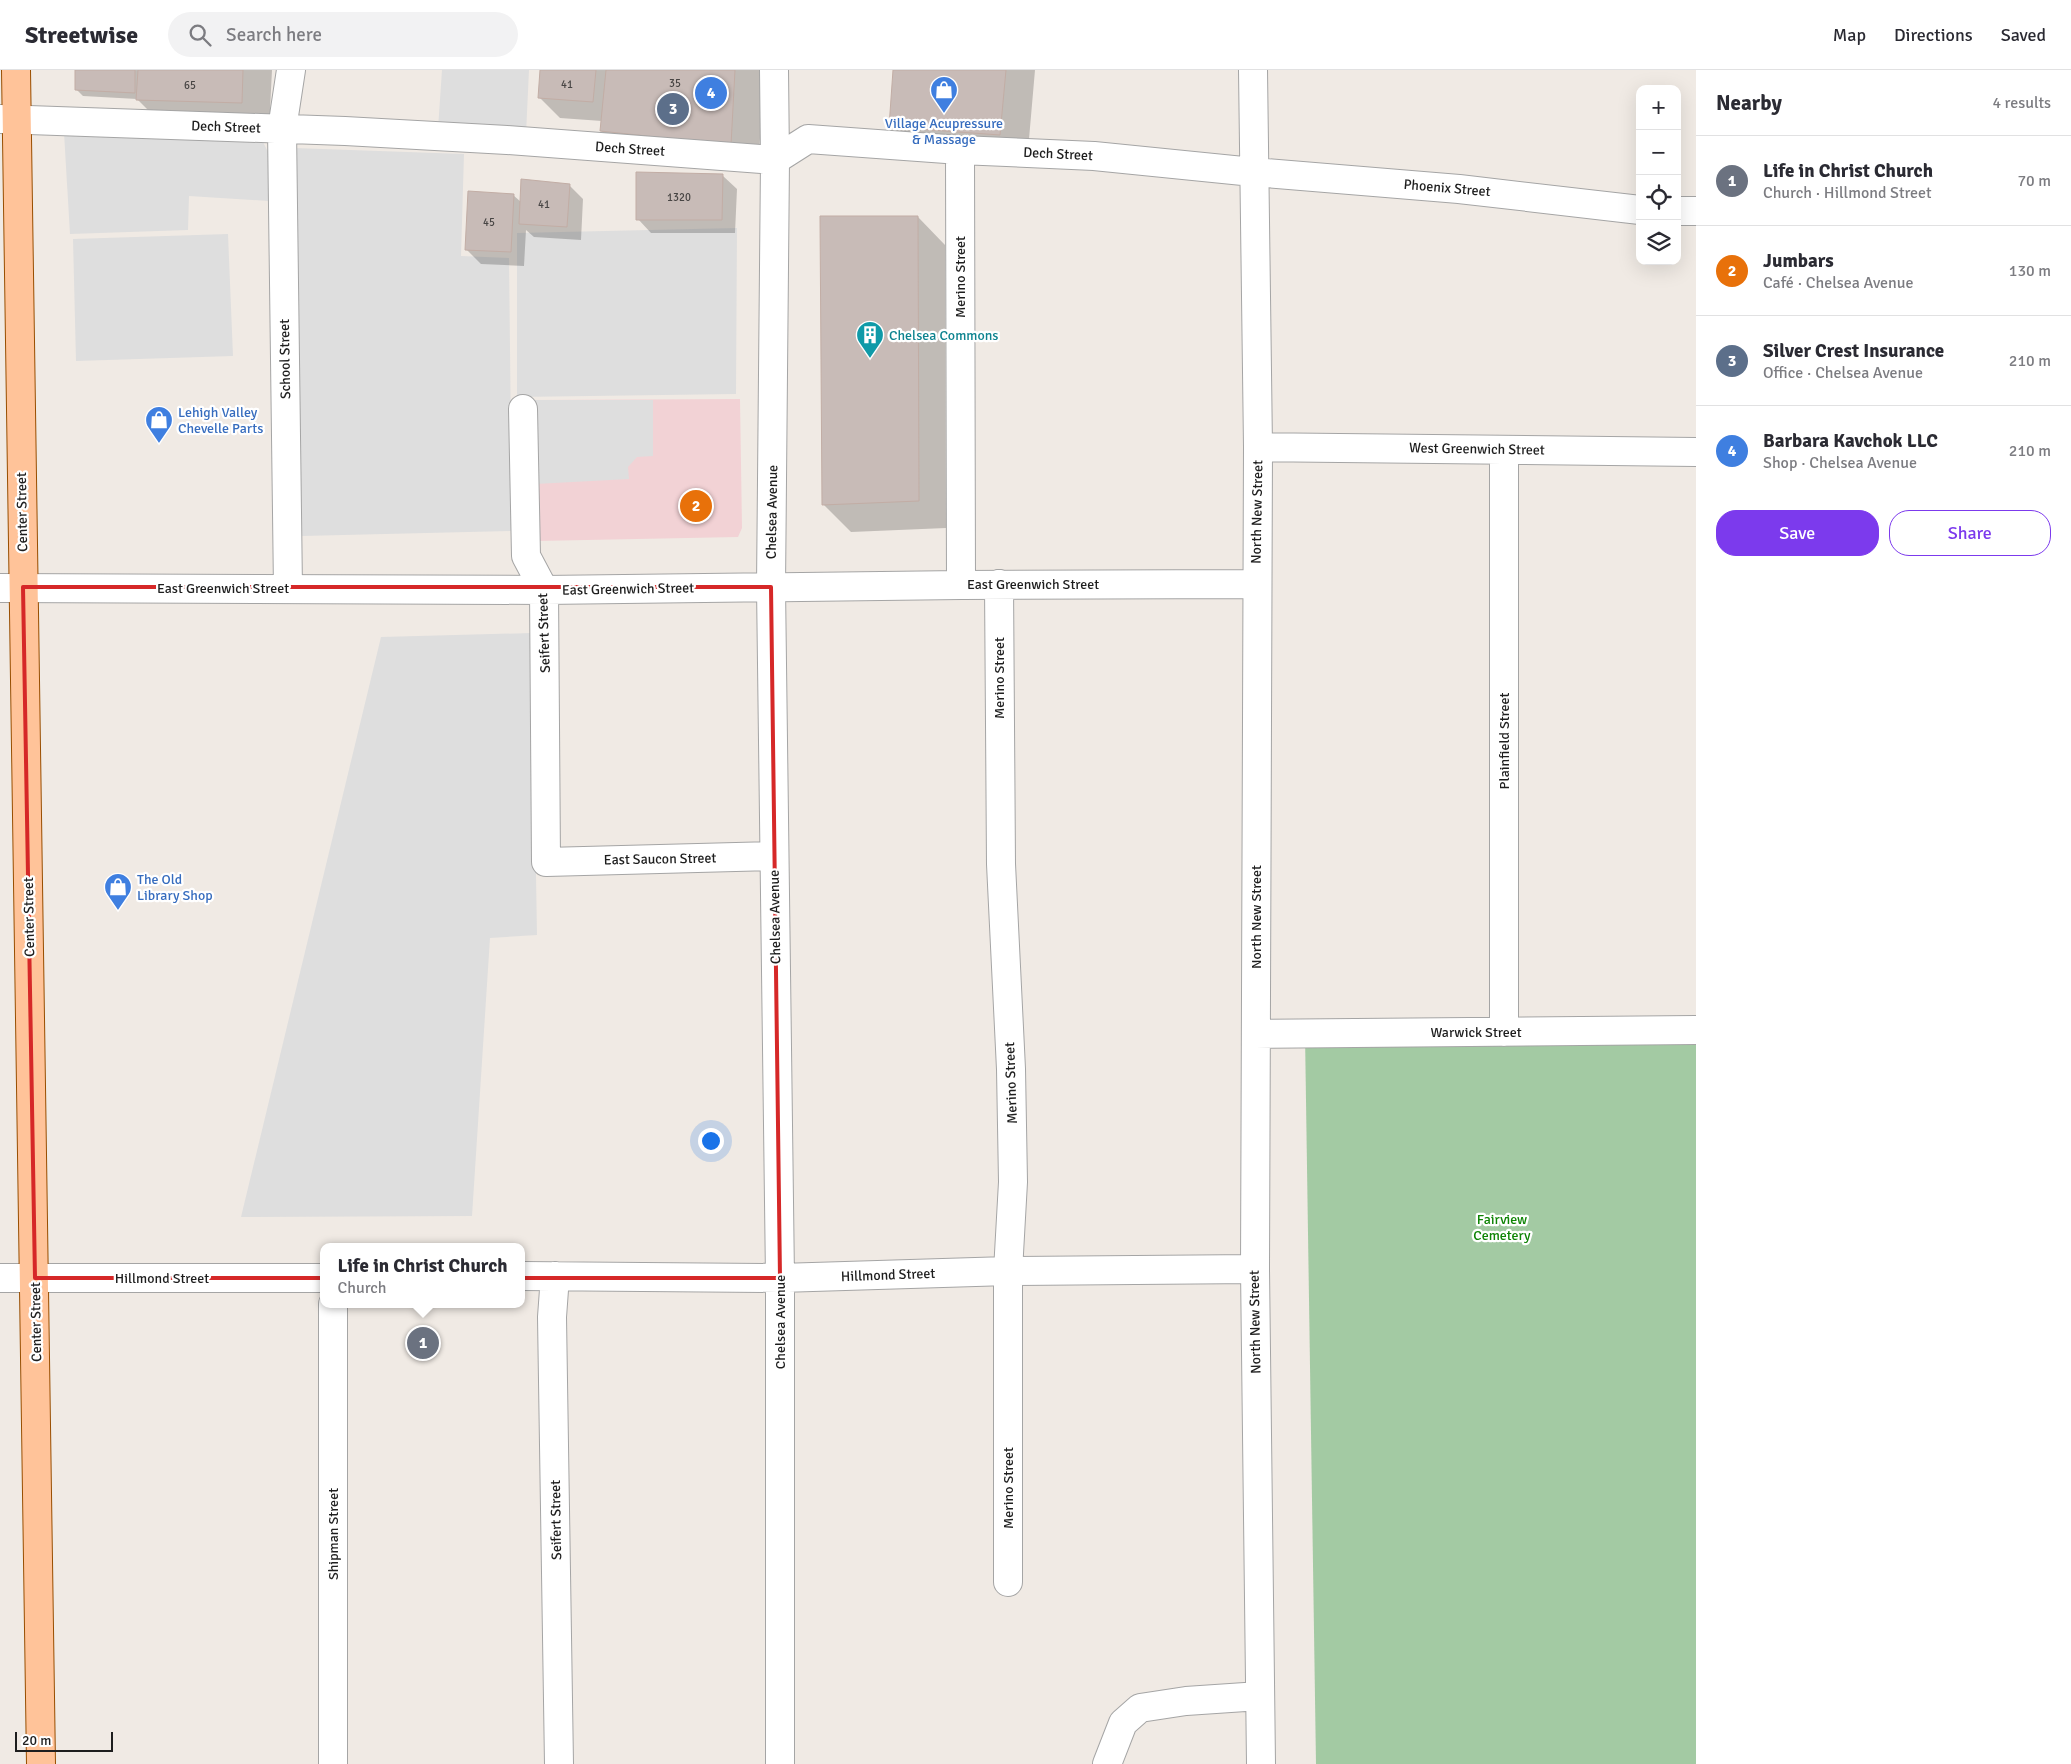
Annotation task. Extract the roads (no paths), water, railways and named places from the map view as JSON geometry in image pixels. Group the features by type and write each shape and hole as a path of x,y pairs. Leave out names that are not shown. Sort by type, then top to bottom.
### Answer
{"main road":[{"name":"Center Street","path":"16,70 9,119 12,588 35,1278 41,1764"}],"street":[{"name":"School Street","path":"288,588 282,129 291,70"},
{"name":"Chelsea Avenue","path":"774,70 775,160 771,587 780,1278 780,1764"},
{"name":"North New Street","path":"1253,70 1258,446 1255,1269 1261,1764"},
{"name":"Dech Street","path":"9,119 282,129 507,140 775,160 808,139 960,150 1094,156 1253,172"},
{"name":"Merino Street","path":"960,150 961,585"},
{"name":"Phoenix Street","path":"1253,172 1459,189 1636,210"},
{"path":"1681,211 1696,211"},
{"name":"Seifert Street","path":"523,409 526,556 544,590 546,862"},
{"name":"West Greenwich Street","path":"1258,446 1696,452"},
{"name":"Plainfield Street","path":"1504,450 1504,1032"},
{"name":"East Greenwich Street","path":"12,588 544,590 998,584 1256,584"},
{"name":"Merino Street","path":"998,584 1001,864 1012,1107 1013,1182 1008,1271 1008,1582"},
{"name":"East Saucon Street","path":"546,862 774,856"},
{"name":"Warwick Street","path":"1256,1034 1696,1030"},
{"name":"Hillmond Street","path":"525,1276 780,1278 1008,1271 1255,1269"},
{"name":"Seifert Street","path":"555,1276 552,1317 559,1764"},
{"name":"Hillmond Street","path":"0,1278 320,1278"},
{"name":"Shipman Street","path":"333,1308 333,1764"},
{"path":"1107,1764 1123,1723 1140,1708 1186,1701 1260,1696"}],"place":[{"name":"Barbara Kavchok LLC","path":"711,93"},
{"name":"Silver Crest Insurance","path":"673,109"},
{"name":"Village Acupressure & Massage","path":"944,114"},
{"name":"Chelsea Commons","path":"870,359"},
{"name":"Lehigh Valley Chevelle Parts","path":"159,444"},
{"name":"Jumbars","path":"696,506"},
{"name":"The Old Library Shop","path":"118,911"},
{"name":"Life in Christ Church","path":"423,1343"}],"park label":[{"name":"Fairview Cemetery","path":"1502,1228"}]}
